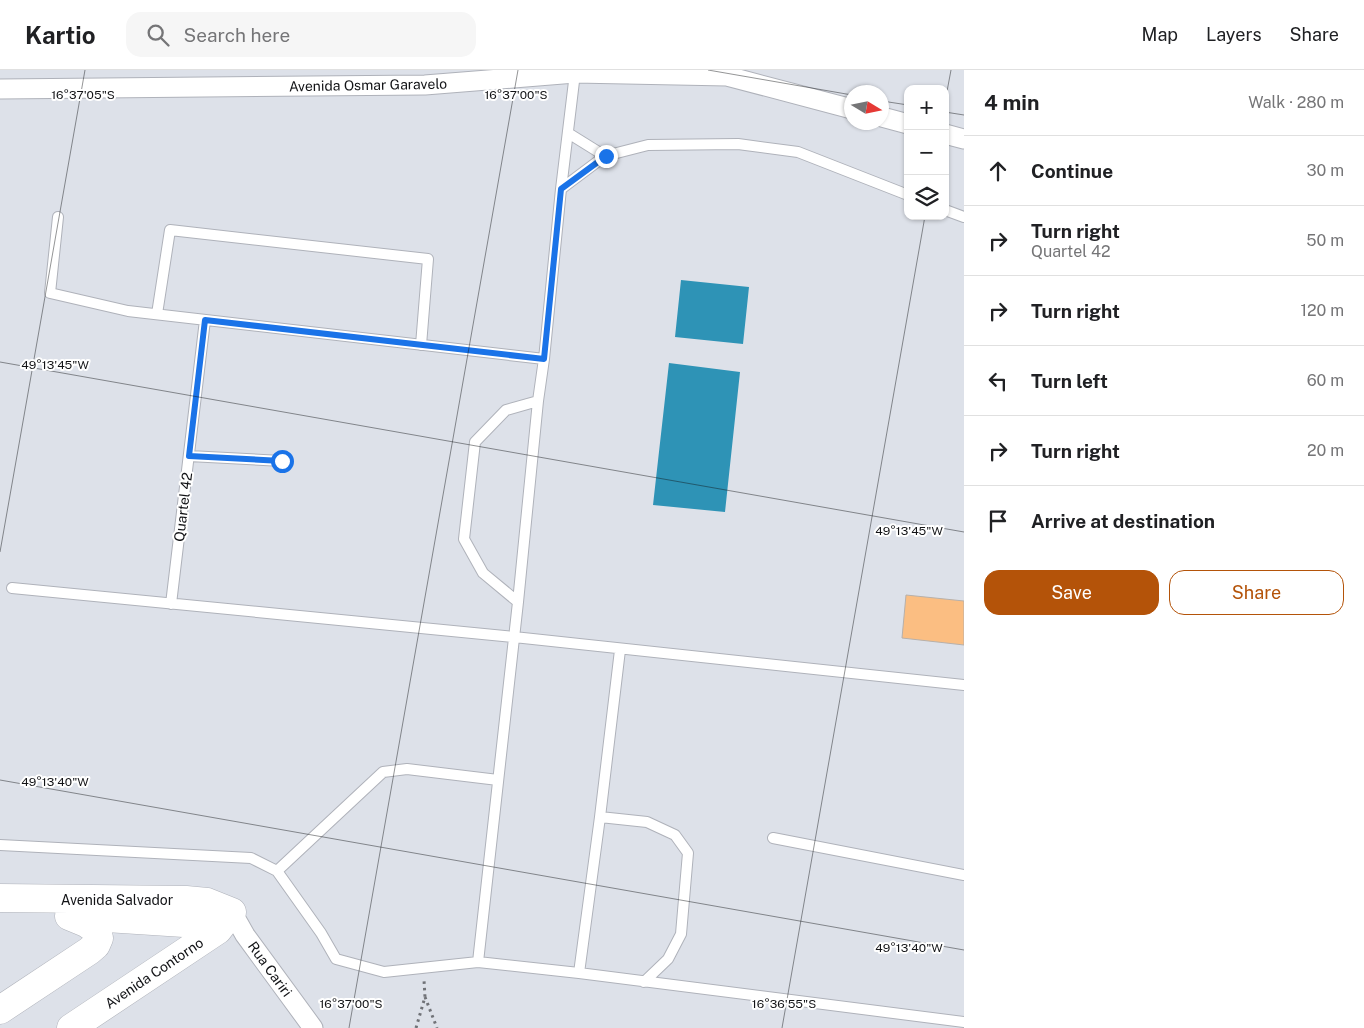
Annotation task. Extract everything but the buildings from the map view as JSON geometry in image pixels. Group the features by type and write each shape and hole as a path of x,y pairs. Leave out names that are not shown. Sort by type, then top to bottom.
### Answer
{"street":[{"name":"Avenida Osmar Garavelo","path":"0,89 425,85 575,73 727,76 844,107"},
{"path":"889,119 904,123"},
{"path":"949,135 964,139"},
{"name":"Avenida Salvador","path":"0,898 186,900 207,902 232,926"},
{"name":"Avenida Salvador","path":"0,915 67,916 232,926"},
{"path":"0,1010 89,952 96,945 99,938 96,930 67,916"},
{"name":"Avenida Contorno","path":"72,1028 232,926"},
{"name":"Rua Cariri","path":"232,926 313,1028"}],"lane":[{"path":"478,962 575,73"},
{"path":"568,132 606,156"},
{"path":"561,189 606,156 648,145 738,144 798,152 904,193"},
{"path":"949,211 964,217"},
{"path":"58,217 50,293 128,311 544,359"},
{"path":"157,314 170,230 428,259 421,345"},
{"name":"Quartel 42","path":"171,604 205,320"},
{"path":"518,602 483,573 464,539 475,442 506,410 538,401"},
{"path":"189,456 282,461"},
{"path":"12,588 964,685"},
{"path":"579,973 620,650"},
{"path":"276,871 383,772 407,769 498,780"},
{"path":"600,817 647,822 675,835 688,853 681,934 668,959 644,982"},
{"path":"773,838 964,874"},
{"path":"0,845 251,858 276,871 321,933 336,959 384,972 478,962 964,1022"}],"path":[{"path":"416,1028 424,997 438,1028"}],"water":[{"path":"681,280 749,287 743,344 675,337"},
{"path":"669,363 740,372 725,512 653,505"}],"route":[{"path":"282,461 189,456 205,320 544,359 561,189 606,156"}]}
